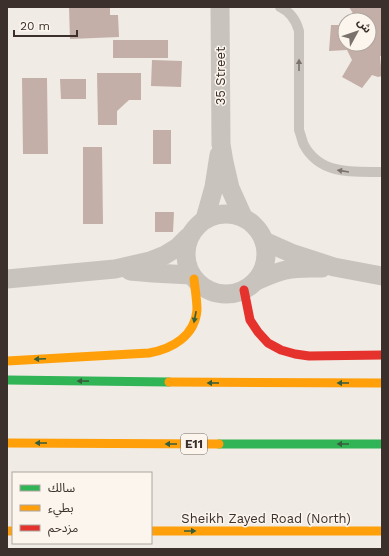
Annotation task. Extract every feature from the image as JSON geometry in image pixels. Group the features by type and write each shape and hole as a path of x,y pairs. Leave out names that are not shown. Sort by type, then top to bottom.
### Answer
{"highway":[{"path":"7,361 146,353 159,351 173,345 186,337 193,327 196,317 197,302 192,277"},
{"path":"250,286 250,320 268,343 281,350 309,356 382,355"},
{"path":"7,380 211,383 382,383"},
{"name":"E11","path":"7,443 382,444"},
{"name":"Sheikh Zayed Road (North)","path":"152,531 382,531"}],"street":[{"name":"35 Street","path":"220,7 221,144 230,188 243,217"},
{"name":"35 Street","path":"204,219 214,187 221,144"},
{"path":"7,279 114,269 150,261 178,247 204,219 223,213 243,217 252,223 260,231 264,241 266,252 262,272 250,286"},
{"path":"188,237 185,250 186,263 192,277 200,285 217,293 235,294 271,274 286,270 334,267"},
{"path":"264,241 291,253 334,267 382,276"},
{"path":"114,269 192,277"}],"lane":[{"path":"280,7 291,14 297,23 299,31 299,130 304,145 313,157 325,166 339,171 382,172"}],"building":[{"path":"69,7 110,7 110,15 118,15 119,37 70,39"},
{"path":"349,7 382,7 382,56 380,56 382,76 378,77 372,75 362,88 342,77 352,60 348,52 377,52 377,12 352,12"},
{"path":"331,25 337,25 337,51 329,51"},
{"path":"113,40 168,40 168,58 113,58"},
{"path":"152,60 182,61 181,87 151,86"},
{"path":"97,73 141,73 141,100 129,100 117,111 117,125 98,125"},
{"path":"22,78 47,78 48,154 23,154"},
{"path":"60,79 86,79 86,99 61,99"},
{"path":"153,130 171,130 171,164 153,164"},
{"path":"83,147 102,147 103,224 83,224"},
{"path":"155,212 174,212 173,232 155,232"}],"traffic: fast":[{"path":"7,380 169,382"},
{"path":"219,444 382,444"}],"traffic: slow":[{"path":"7,361 149,353 166,348 181,340 192,327 197,310 194,279"},
{"path":"169,382 382,383"},
{"path":"7,443 219,444"},
{"path":"7,531 12,531"},
{"path":"152,531 382,531"}],"traffic: jam":[{"path":"244,290 250,320 268,343 281,350 309,356 382,355"}]}
